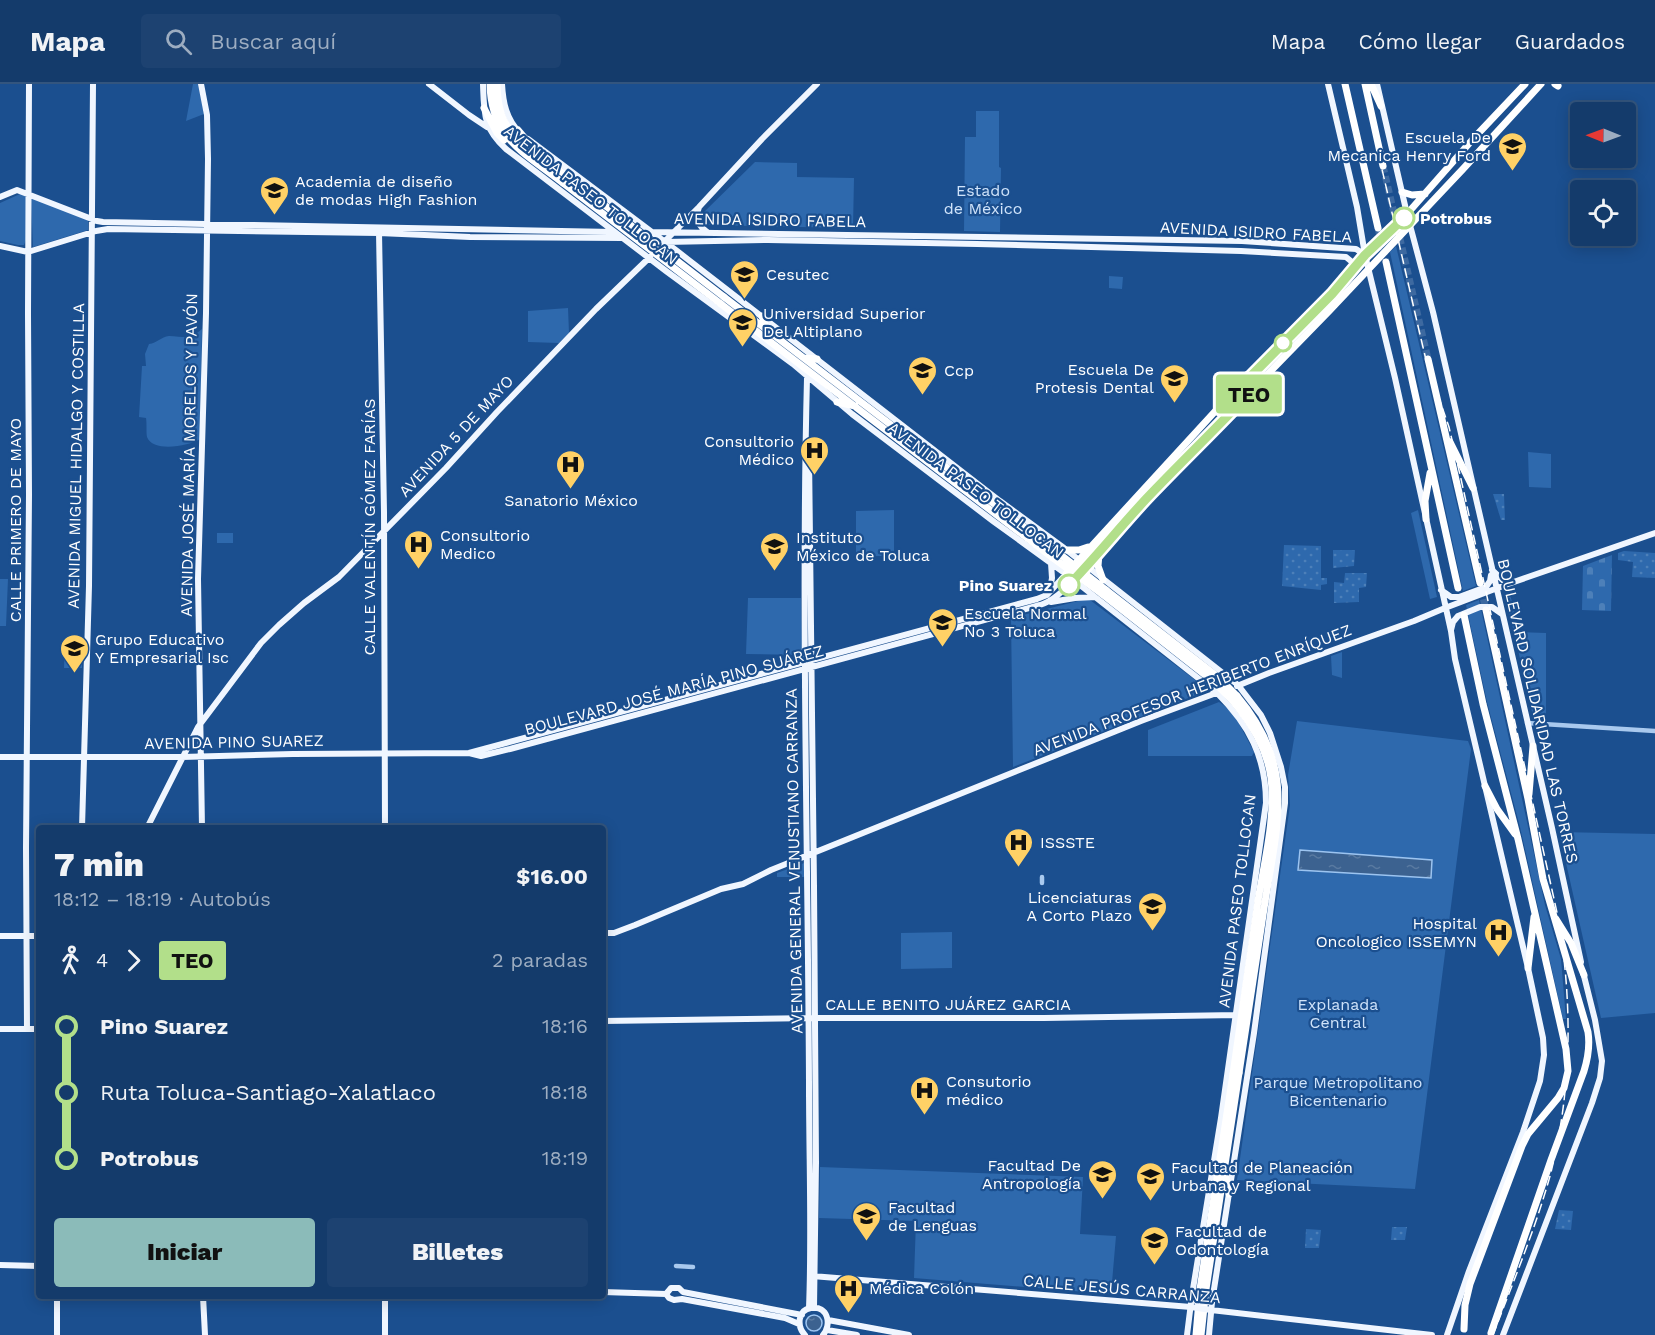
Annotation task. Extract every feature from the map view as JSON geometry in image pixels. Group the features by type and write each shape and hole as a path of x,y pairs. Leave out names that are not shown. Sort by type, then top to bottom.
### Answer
{"highway":[{"name":"AVENIDA PASEO TOLLOCAN","path":"490,84 492,107 512,143 566,180 723,301 768,340 801,360 933,453 1101,594 1216,680 1249,709 1265,736 1278,779 1277,825 1262,902 1236,1074 1201,1335"},
{"name":"AVENIDA PASEO TOLLOCAN","path":"496,84 501,123 566,180"},
{"path":"1345,84 1378,228"},
{"path":"1365,84 1383,166"},
{"path":"1371,84 1381,106"},
{"path":"1351,272 1525,84"},
{"name":"BOULEVARD JOSÉ MARÍA PINO SUÁREZ","path":"1074,580 1145,500 1229,415 1541,84"},
{"path":"484,108 497,133 512,143"},
{"path":"518,130 540,156"},
{"path":"1402,192 1412,195 1425,194"},
{"path":"1386,262 1458,588"},
{"name":"BOULEVARD JOSÉ MARÍA PINO SUÁREZ","path":"1066,574 1242,382 1259,368 1351,272"},
{"name":"AVENIDA PASEO TOLLOCAN","path":"723,301 767,330 915,453 1057,556"},
{"path":"762,316 767,330"},
{"path":"768,340 775,351"},
{"path":"807,378 801,360 817,358"},
{"name":"BOULEVARD SOLIDARIDAD LAS TORRES","path":"1428,359 1480,583"},
{"path":"837,402 858,407"},
{"path":"1443,424 1473,488"},
{"path":"915,453 920,465"},
{"path":"1426,519 1425,501 1430,458"},
{"path":"1057,556 1092,545"},
{"path":"1101,550 1098,566 1101,578"},
{"name":"BOULEVARD SOLIDARIDAD LAS TORRES","path":"1486,610 1528,799 1543,879 1588,1032 1588,1057 1583,1076 1551,1160 1491,1333"},
{"path":"1464,615 1490,733 1535,911 1568,1064 1562,1094 1528,1134 1522,1146 1470,1284 1465,1305 1464,1329"},
{"name":"AVENIDA PASEO TOLLOCAN","path":"1235,698 1251,726 1271,776 1272,793 1262,902"},
{"path":"1528,799 1533,746"},
{"path":"1278,779 1285,790 1279,805"},
{"path":"1485,786 1497,809 1518,839"},
{"path":"1264,821 1268,835"},
{"path":"1528,968 1535,911"},
{"path":"1554,917 1568,937 1584,975"},
{"name":"AVENIDA PASEO TOLLOCAN","path":"1196,1335 1200,1289 1236,1074"},
{"path":"1214,1166 1221,1156"},
{"path":"1224,1173 1229,1194"}],"main road":[{"name":"CALLE PRIMERO DE MAYO","path":"27,1029 29,84"},
{"name":"AVENIDA MIGUEL HIDALGO Y COSTILLA","path":"82,825 88,612 93,84"},
{"name":"AVENIDA JOSÉ MARÍA MORELOS Y PAVÓN","path":"201,84 207,119 207,227 198,579 202,825"},
{"path":"429,84 469,116 488,127"},
{"name":"AVENIDA PASEO TOLLOCAN","path":"483,84 488,127 493,136 506,148 666,272 775,351 920,465 1057,556 1078,560 1238,685 1261,715 1270,733 1281,767 1285,790 1283,827 1209,1335"},
{"name":"AVENIDA PASEO TOLLOCAN","path":"502,84 507,114 518,130 817,358 933,453"},
{"name":"AVENIDA 5 DE MAYO","path":"148,825 201,722 267,637 304,603 339,578 596,309 650,258 762,138 817,84"},
{"path":"1328,84 1451,631 1455,659 1543,1038 1543,1069 1523,1132 1447,1335"},
{"name":"BOULEVARD SOLIDARIDAD LAS TORRES","path":"1377,84 1497,588 1602,1051 1601,1074 1592,1103 1503,1335"},
{"name":"AVENIDA ISIDRO FABELA","path":"0,197 17,190 104,222 207,227 676,231 1242,241 1356,249 1365,255"},
{"path":"596,231 603,222 610,224 617,220 620,213 619,207"},
{"path":"699,207 697,220 708,232"},
{"name":"AVENIDA ISIDRO FABELA","path":"0,246 28,252 104,229 207,227"},
{"name":"AVENIDA ISIDRO FABELA","path":"379,230 470,237 623,238 664,242 768,240 1241,251 1343,257 1351,261 1351,272"},
{"name":"CALLE VALENTÍN GÓMEZ FARÍAS","path":"379,230 384,532 385,825"},
{"path":"666,272 665,264 668,257 679,252 673,241 676,231"},
{"path":"768,240 771,238 769,233"},
{"path":"782,233 780,237 782,241"},
{"path":"960,244 966,237"},
{"name":"AVENIDA GENERAL VENUSTIANO CARRANZA","path":"807,378 812,1308"},
{"name":"AVENIDA PROFESOR HERIBERTO ENRÍQUEZ","path":"606,933 614,933 635,926 721,889 743,884 771,870 1141,721 1414,621 1507,584 1655,532"},
{"path":"1049,592 1057,556"},
{"name":"AVENIDA PASEO TOLLOCAN","path":"1057,556 1066,574 1088,595 1101,594 1217,693 1243,722 1256,747 1263,769 1266,791 1264,821 1187,1335"},
{"path":"1441,589 1451,597 1468,594 1488,585 1492,570"},
{"path":"1492,570 1507,584"},
{"name":"BOULEVARD JOSÉ MARÍA PINO SUÁREZ","path":"808,664 1037,599 1049,592 1066,574"},
{"path":"1048,602 1088,595 1089,580 1094,577 1101,578"},
{"name":"BOULEVARD JOSÉ MARÍA PINO SUÁREZ","path":"469,753 481,756 509,745 1048,602 1074,580"},
{"path":"1451,631 1453,622 1458,616 1480,608 1492,607 1502,615"},
{"name":"AVENIDA PINO SUAREZ","path":"0,758 469,753"},
{"path":"0,936 36,936"},
{"name":"CALLE BENITO JUÁREZ GARCIA","path":"606,1021 1256,1015"},
{"path":"1234,1030 1247,1026 1254,1033"},
{"path":"0,1029 36,1029"},
{"path":"0,1265 36,1266"},
{"name":"CALLE JESÚS CARRANZA","path":"812,1276 1191,1307 1432,1335"},
{"path":"606,1292 666,1294 673,1288 679,1288 682,1295"},
{"path":"666,1294 671,1299 677,1300 682,1295"},
{"path":"682,1295 801,1315 812,1308 823,1312 828,1320 825,1332 857,1335"},
{"path":"682,1295 785,1318 799,1324"},
{"path":"57,1299 57,1335"},
{"path":"203,1299 205,1335"},
{"path":"385,1299 385,1335"},
{"path":"1192,1299 1198,1302 1212,1302"},
{"path":"801,1315 799,1324 805,1335"},
{"path":"828,1320 909,1335"}],"street":[{"path":"1527,723 1655,731"},
{"path":"676,1266 693,1267"}],"green space":[{"path":"193,84 198,84 204,114 186,121"},
{"name":"Estado de México","path":"976,111 999,111 1000,232 964,231 965,137 976,137"},
{"path":"755,162 797,163 797,177 854,178 853,228 707,225 703,223 704,212"},
{"path":"20,194 26,197 24,245 0,241 0,203"},
{"path":"31,198 88,219 88,230 33,247"},
{"path":"1396,246 1476,586 1463,591 1390,252"},
{"path":"1109,276 1123,277 1122,289 1109,288"},
{"path":"568,308 569,333 559,343 528,342 528,311"},
{"path":"202,329 200,439 180,446 156,445 147,437 146,418 139,417 142,366 146,366 145,354 149,344 169,336 192,337"},
{"path":"1528,452 1551,454 1551,488 1529,487"},
{"path":"1493,494 1504,494 1505,520 1501,520"},
{"path":"894,510 894,556 856,556 856,511"},
{"path":"1418,510 1437,597 1430,599 1411,513"},
{"path":"217,533 233,533 233,543 217,543"},
{"path":"1284,545 1321,546 1321,578 1327,578 1327,584 1321,585 1321,590 1282,586"},
{"path":"1333,550 1355,550 1354,566 1333,568"},
{"path":"1624,551 1655,553 1655,578 1632,577 1633,562 1618,560 1618,553"},
{"path":"1612,555 1611,611 1582,610 1583,566"},
{"path":"1345,573 1367,573 1366,587 1359,588 1359,602 1334,603 1334,582 1344,583"},
{"path":"0,579 8,579 6,626 0,626"},
{"path":"1510,594 1519,632 1514,632 1505,596"},
{"path":"748,598 801,598 802,655 746,654"},
{"path":"1090,600 1203,686 1201,693 1013,767 1011,618"},
{"path":"1479,600 1545,905 1561,959 1566,1019 1563,1019 1520,827 1487,702 1466,605"},
{"path":"1514,632 1546,633 1546,717 1533,716"},
{"path":"65,639 82,639 82,668 64,668"},
{"path":"1342,652 1342,678 1332,675 1331,656"},
{"path":"1219,702 1233,712 1254,752 1252,756 1148,756 1148,730"},
{"name":"Parque Metropolitano Bicentenario","path":"1297,721 1468,741 1471,749 1415,1189 1237,1180 1290,805 1288,775"},
{"path":"1559,832 1655,834 1655,1013 1601,1018"},
{"path":"807,862 807,877 777,877 777,873"},
{"path":"952,932 952,968 901,969 901,933"},
{"path":"820,1167 1083,1177 1080,1234 1116,1236 1111,1294 914,1278 916,1221 819,1218"},
{"path":"1559,1210 1573,1211 1571,1230 1555,1229"},
{"path":"1392,1227 1407,1227 1405,1240 1391,1240"},
{"path":"1306,1229 1321,1230 1319,1248 1305,1248"}],"water":[{"path":"1300,850 1432,860 1431,878 1298,870"},
{"path":"814,1315 822,1323 814,1331 806,1323"}],"tunnel":[{"path":"1383,166 1428,359"},
{"path":"1378,228 1386,262"},
{"path":"1481,589 1486,610"}],"railway":[{"path":"1365,84 1376,143 1427,364 1449,427 1461,479 1558,917 1563,950 1568,1015 1563,1111 1550,1176 1538,1216 1493,1335"}],"bus line":[{"name":"TEO","path":"1069,585 1145,500 1258,384 1242,382 1251,376 1332,294 1365,255 1404,218"}],"place":[{"name":"Escuela De Mecanica Henry Ford","path":"1512,172"},
{"name":"Academia de diseño de modas High Fashion","path":"274,216"},
{"name":"Potrobus","path":"1404,218"},
{"name":"Cesutec","path":"745,300"},
{"name":"Universidad Superior Del Altiplano","path":"742,348"},
{"name":"Ccp","path":"923,396"},
{"name":"Escuela De Protesis Dental","path":"1175,404"},
{"name":"Consultorio Médico","path":"815,476"},
{"name":"Sanatorio México","path":"571,490"},
{"name":"Consultorio Medico","path":"419,570"},
{"name":"Instituto México de Toluca","path":"775,572"},
{"name":"Pino Suarez","path":"1069,585"},
{"name":"Escuela Normal No 3 Toluca","path":"943,648"},
{"name":"Grupo Educativo Y Empresarial Isc","path":"74,674"},
{"name":"ISSSTE","path":"1019,868"},
{"name":"Licenciaturas A Corto Plazo","path":"1153,932"},
{"name":"Hospital Oncologico ISSEMYN","path":"1498,958"},
{"name":"Consutorio médico","path":"925,1116"},
{"name":"Facultad De Antropología","path":"1102,1200"},
{"name":"Facultad de Planeación Urbana y Regional","path":"1150,1202"},
{"name":"Facultad de Lenguas","path":"867,1242"},
{"name":"Facultad de Odontología","path":"1154,1266"},
{"name":"Médica Colón","path":"848,1314"}],"park label":[{"name":"Explanada Central","path":"1338,1013"}]}
